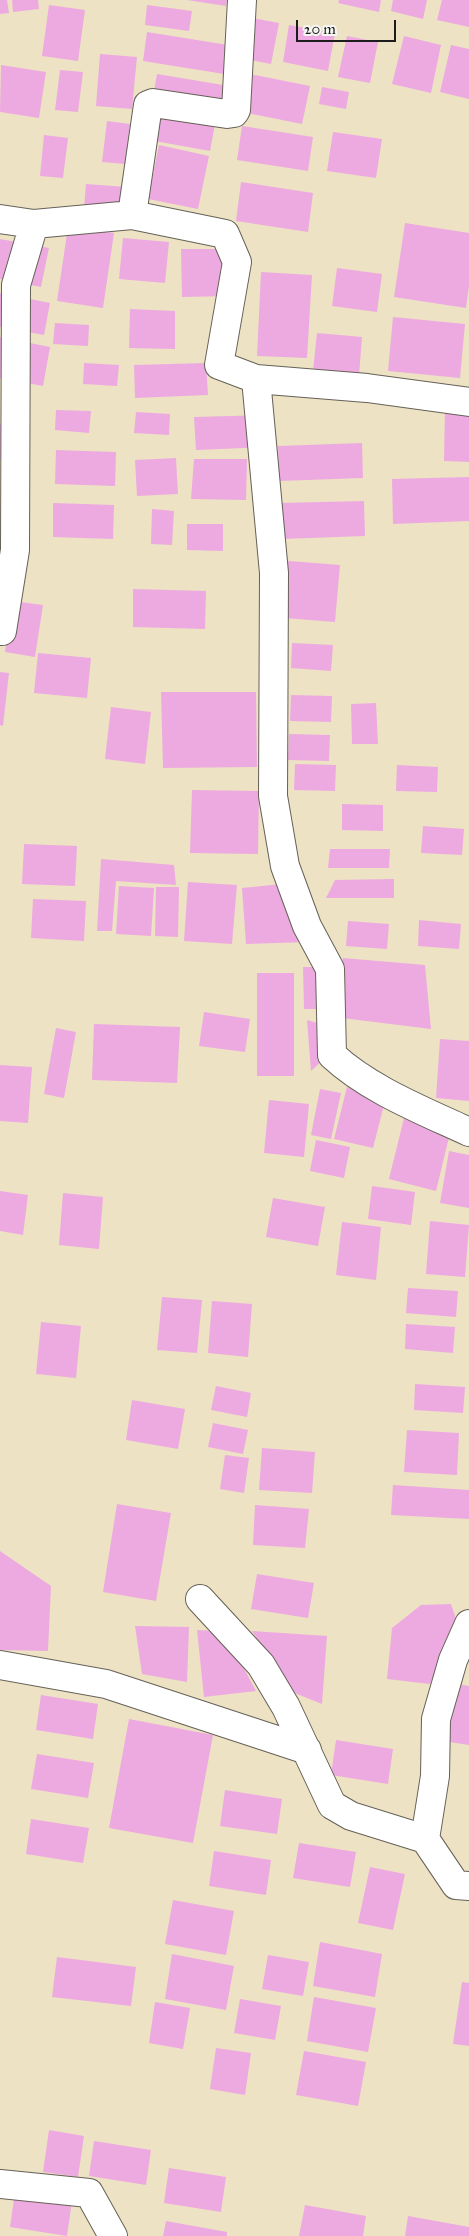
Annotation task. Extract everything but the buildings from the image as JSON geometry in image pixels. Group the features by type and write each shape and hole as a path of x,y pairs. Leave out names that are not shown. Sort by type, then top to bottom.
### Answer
{"street":[{"path":"132,214 148,106 153,102 227,114 234,113 236,110 242,0"},
{"path":"0,219 34,224 132,214 225,234 237,262 219,365 256,380 367,388 469,402"},
{"path":"0,631 2,631 15,550 16,285 34,224"},
{"path":"256,380 274,573 274,796 285,866 307,926 330,969 332,1055 346,1068 398,1098 469,1132"},
{"path":"200,1599 261,1665 286,1707 332,1804 351,1816 425,1839 456,1885 469,1886"},
{"path":"425,1839 435,1776 436,1719 453,1660 469,1624"},
{"path":"0,1665 106,1684 307,1750"},
{"path":"0,2184 89,2193 113,2236"}]}
